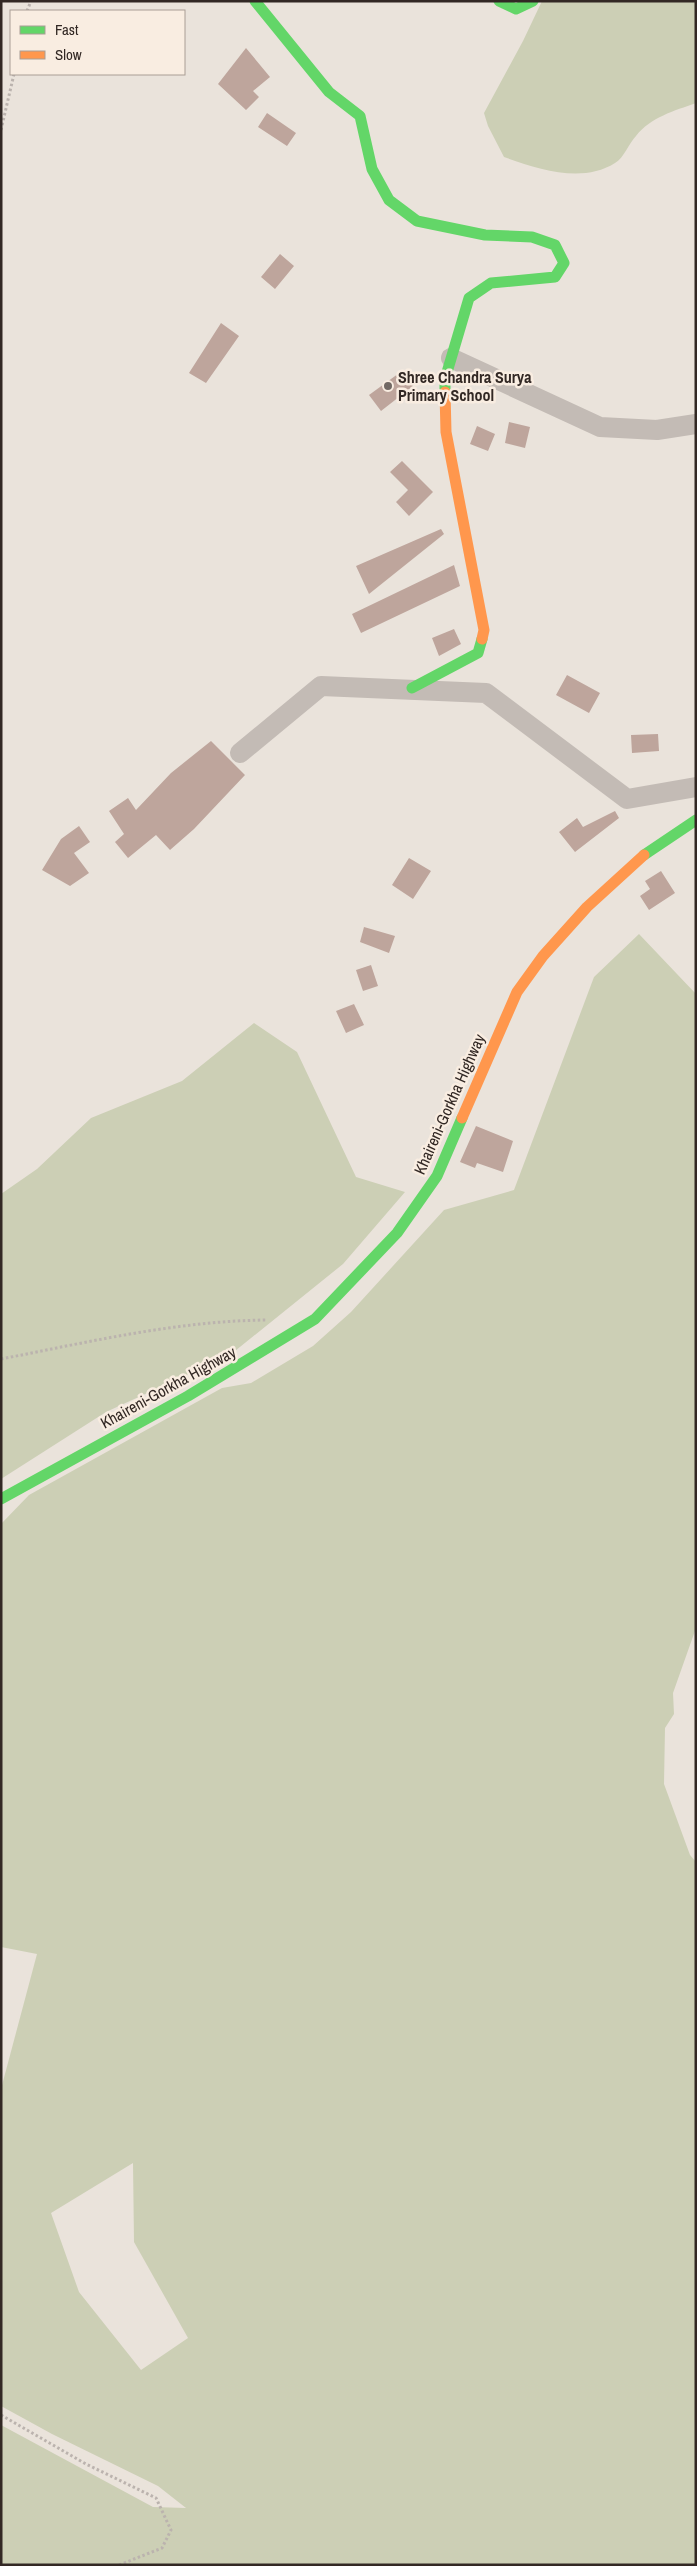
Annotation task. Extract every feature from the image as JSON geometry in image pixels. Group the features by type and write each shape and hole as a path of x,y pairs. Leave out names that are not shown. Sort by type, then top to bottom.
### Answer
{"street":[{"path":"255,1 329,92 360,116 372,169 389,200 417,221 485,235 532,237 555,245 564,263 555,277 491,283 469,298 445,379 446,432 484,630 478,652 412,688"},
{"path":"499,1 516,9 533,1"},
{"path":"451,358 600,427 657,430 696,424"},
{"path":"240,753 321,686 412,688 486,693 627,799 696,787"},
{"name":"Khaireni-Gorkha Highway","path":"1,1499 188,1396 315,1319 397,1233 437,1176 517,992 543,956 587,907 650,850 695,821"}],"path":[{"path":"1,130 14,75"},
{"path":"1,1359 127,1334 225,1320 275,1320"},
{"path":"1,2415 86,2464 156,2498 172,2530 162,2548 119,2565"}],"green space":[{"path":"542,1 696,1 696,103 656,119 642,129 618,161 589,173 545,170 504,157 488,126 484,113 523,41"},
{"path":"639,934 696,994 696,1628 673,1693 674,1714 665,1728 664,1784 690,1855 696,1862 696,2565 1,2565 1,2425 153,2507 186,2508 158,2486 52,2434 1,2406 1,2089 37,1954 1,1947 1,1524 29,1495 222,1388 251,1383 313,1346 351,1312 444,1210 514,1190 594,977","holes":["133,2163 134,2242 188,2338 141,2370 79,2292 51,2213"]},
{"path":"254,1023 297,1052 356,1177 405,1192 343,1264 230,1355 106,1412 1,1479 1,1194 37,1169 91,1118 182,1081"}],"building":[{"path":"246,48 270,77 253,91 259,97 246,110 218,84"},
{"path":"267,113 296,133 287,146 258,127"},
{"path":"280,254 294,266 275,289 261,277"},
{"path":"221,323 239,336 206,383 189,373"},
{"path":"402,371 413,386 381,411 369,395"},
{"path":"509,422 530,427 525,448 505,443"},
{"path":"477,426 495,434 488,451 470,444"},
{"path":"402,461 433,492 409,516 396,502 408,490 390,472"},
{"path":"441,529 444,534 369,594 356,566"},
{"path":"454,565 460,586 361,633 352,614"},
{"path":"454,629 461,644 439,656 432,638"},
{"path":"567,675 600,693 589,713 556,695"},
{"path":"658,734 659,751 632,753 631,735"},
{"path":"211,741 245,775 194,829 170,850 156,835 128,858 115,842 124,834 109,811 128,798 136,810 171,773"},
{"path":"615,811 619,818 575,852 559,832 577,818 583,827"},
{"path":"79,826 90,842 74,853 89,873 70,886 42,870 61,839"},
{"path":"409,858 431,871 413,899 392,885"},
{"path":"661,871 675,893 649,910 640,896 650,889 645,881"},
{"path":"364,927 395,936 389,953 360,942"},
{"path":"371,965 378,986 363,991 356,970"},
{"path":"354,1004 364,1025 346,1033 336,1011"},
{"path":"476,1126 513,1141 503,1172 477,1163 475,1168 460,1162"}],"traffic: fast":[{"path":"255,1 329,92 360,116 372,169 389,200 417,221 485,235 532,237 555,245 564,263 555,277 491,283 469,298 445,379 445,392"},
{"path":"499,1 516,9 533,1"},
{"path":"412,688 478,653 482,639"},
{"path":"644,855 696,820"},
{"path":"1,1499 188,1396 315,1319 397,1233 437,1176 462,1118"}],"traffic: slow":[{"path":"445,392 446,432 484,630 482,639"},
{"path":"462,1118 517,992 543,956 587,907 644,855"}],"place":[{"name":"Shree Chandra Surya Primary School","path":"388,386"}]}
